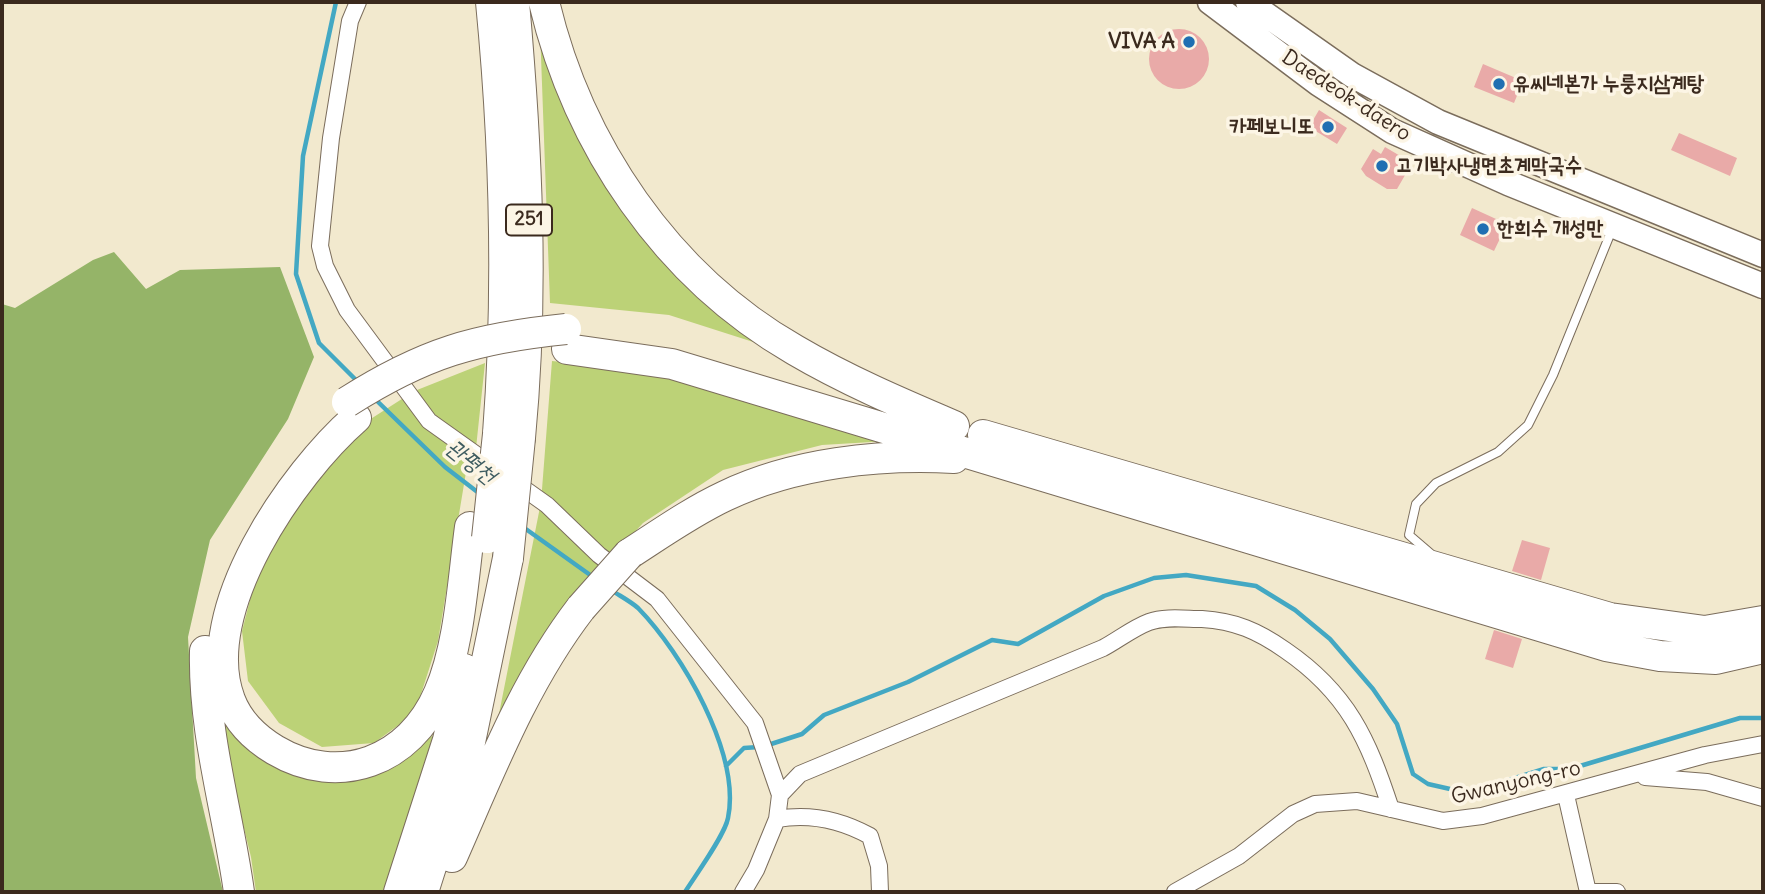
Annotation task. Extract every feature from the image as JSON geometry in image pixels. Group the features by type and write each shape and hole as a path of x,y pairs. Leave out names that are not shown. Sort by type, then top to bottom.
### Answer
{"highway":[{"name":"251","path":"491,2 500,99 506,241 495,272 500,434"},
{"name":"251","path":"423,892 469,747 500,434 530,293 529,200 514,2"},
{"path":"544,2 565,74 593,136 645,219 685,263 726,301 794,350 899,403 954,426"},
{"path":"500,434 488,541 456,625 440,692 418,729 404,744 375,762 337,769 318,767 286,757 252,733 239,718 225,685 224,650 234,603 254,550 281,503 351,410 390,375 449,350 503,335 678,348 1610,618 1705,631 1763,621"},
{"path":"566,339 672,364 1606,646 1660,656 1716,659 1763,648"},
{"path":"239,892 214,758 204,684 209,619 237,540 272,480 314,431 351,410"},
{"path":"436,892 527,691 557,639 629,554 726,496 794,472 903,457 970,458 1014,466"},
{"name":"251","path":"399,892 448,740 488,541"}],"main road":[{"name":"Daedeok-daero","path":"1210,2 1320,84 1392,131 1613,226 1763,286"},
{"name":"Daedeok-daero","path":"1248,2 1352,75 1438,122 1763,255"}],"street":[{"path":"358,2 350,21 331,138 320,246 325,266 348,310 429,421 547,505 599,555 657,598 755,723 778,789 778,819 756,870 743,892"},
{"path":"778,789 800,774 1103,648 1150,621 1180,618 1226,621 1258,631 1324,678 1344,703 1375,760 1391,809"},
{"name":"Gwanyong-ro","path":"1175,892 1239,856 1293,814 1315,804 1357,801 1443,821 1482,816 1705,755 1763,744"},
{"path":"1705,755 1707,782"},
{"path":"1618,779 1663,777 1707,782 1763,798"},
{"path":"1566,795 1588,892 1617,892"},
{"path":"778,819 790,816 843,821 870,836 879,866 880,892"}],"lane":[{"path":"1451,571 1409,535 1416,504 1436,483 1498,452 1528,425 1553,375 1613,226"}],"green space":[{"path":"540,29 574,118 772,348 669,315 550,303"},
{"path":"114,252 146,289 180,270 280,267 314,357 288,419 210,540 188,637 196,778 223,892 2,892 2,304 15,308 93,260"},
{"path":"552,361 671,373 905,440 822,445 723,470 643,523 562,611 496,729 541,502"},
{"path":"485,363 476,448 432,417 417,390"},
{"path":"405,397 469,454 438,641 415,713 374,743 322,747 279,723 248,681 242,631 260,561 288,506 355,429"},
{"path":"221,698 261,748 400,763 433,735 405,832 383,892 256,892 251,857 227,759"}],"building":[{"path":"1179,29 1196,34 1204,42 1209,59 1204,76 1196,84 1179,89 1162,84 1154,76 1149,59 1154,42 1162,34"},
{"name":"유씨네본가 누룽지삼계탕","path":"1483,64 1523,81 1514,103 1474,87"},
{"name":"카페보니또","path":"1319,110 1347,128 1337,144 1309,127"},
{"path":"1679,133 1737,158 1730,176 1671,150"},
{"name":"고기박사냉면초계막국수","path":"1385,147 1402,157 1398,164 1408,170 1397,189 1387,189 1366,176 1361,169 1373,149 1381,154"},
{"name":"한희수 개성만","path":"1472,208 1507,224 1494,251 1460,235"},
{"path":"1522,540 1550,548 1541,580 1512,571"},
{"path":"1494,630 1522,639 1513,668 1485,659"}],"waterway":[{"name":"관평천","path":"336,2 303,156 296,274 319,343 359,383"},
{"name":"관평천","path":"375,399 445,467 480,494"},
{"name":"관평천","path":"523,527 593,577"},
{"path":"768,745 802,734 824,715 908,682 992,640 1018,644 1104,596 1154,578 1186,575 1256,586 1295,610 1330,639 1373,689 1397,724 1413,774 1428,784 1450,789 1477,790 1544,769 1570,769 1740,718 1763,718"},
{"name":"관평천","path":"611,590 638,608 672,651 704,706 726,765 730,792 726,825 685,892"},
{"path":"726,766 744,748 759,747"}],"place":[{"name":"VIVA A","path":"1189,42"},
{"name":"유씨네본가 누룽지삼계탕","path":"1499,84"},
{"name":"카페보니또","path":"1328,127"},
{"name":"고기박사냉면초계막국수","path":"1382,166"},
{"name":"한희수 개성만","path":"1483,229"}]}
